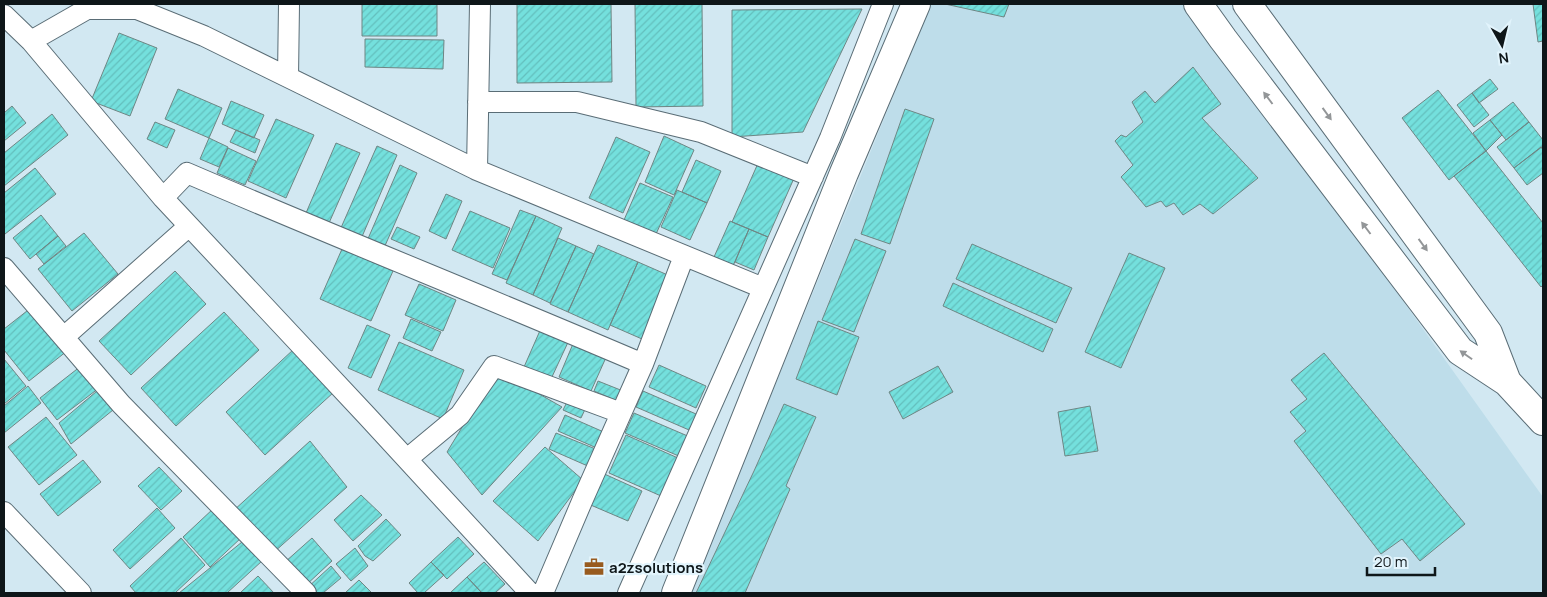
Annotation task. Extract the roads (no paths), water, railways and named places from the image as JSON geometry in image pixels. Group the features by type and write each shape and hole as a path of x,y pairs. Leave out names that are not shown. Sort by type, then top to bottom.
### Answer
{"main road":[{"path":"676,593 844,173 916,4"},
{"path":"1198,4 1460,351 1507,382 1543,421"},
{"path":"1247,4 1488,333 1507,382"}],"street":[{"path":"288,78 289,4"},
{"path":"477,170 480,4"},
{"path":"628,593 830,138 883,4"},
{"path":"31,41 87,9 137,9 204,36 477,170 763,288"},
{"path":"4,15 31,41 163,198 530,593"},
{"path":"478,102 578,102 701,132 812,177"},
{"path":"163,198 187,173 338,238 643,364"},
{"path":"64,336 189,226"},
{"path":"543,593 643,364 684,256"},
{"path":"4,268 121,404 306,593"},
{"path":"407,459 460,415 494,366 621,413"},
{"path":"4,512 81,593"}],"place":[{"name":"a2zsolutions","path":"594,567"}]}
